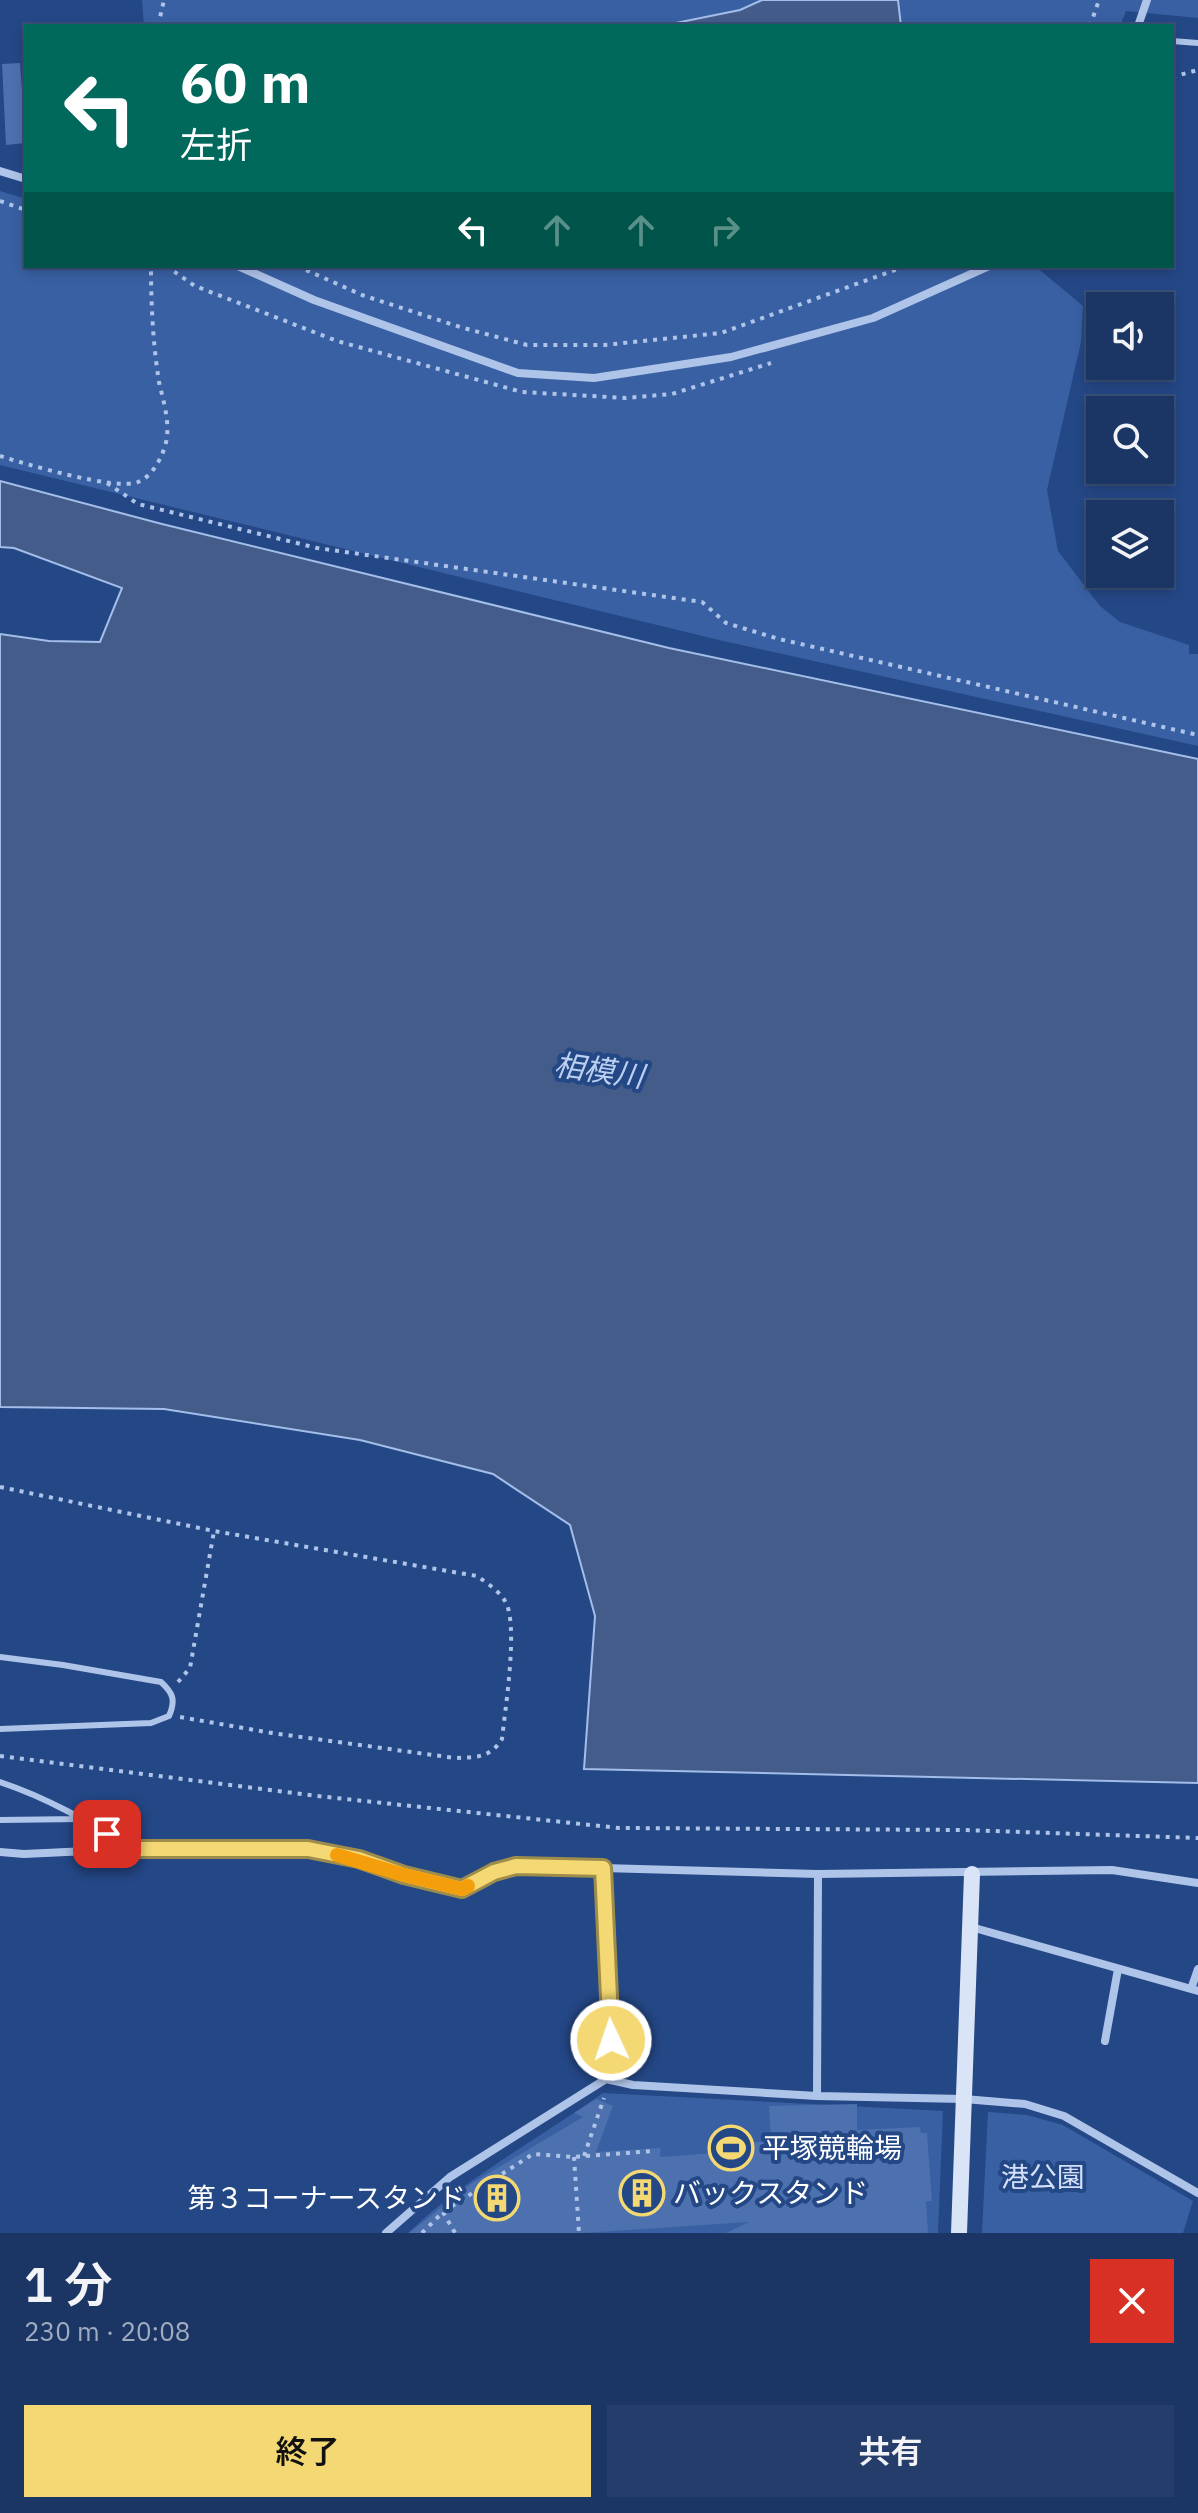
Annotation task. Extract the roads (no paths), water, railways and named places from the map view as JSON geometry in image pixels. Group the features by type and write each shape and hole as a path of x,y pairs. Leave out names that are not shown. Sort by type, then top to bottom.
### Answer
{"street":[{"path":"1139,24 1147,0"},
{"path":"0,171 24,178"},
{"path":"242,268 314,300 518,373 594,378 731,357 873,318 985,268"},
{"path":"0,1852 308,1849 359,1859 404,1875 462,1889 494,1872 516,1866 818,1874 1112,1870 1198,1883"},
{"path":"603,1868 611,2040 606,2079"},
{"path":"817,2096 818,1874"},
{"path":"959,2233 972,1874"},
{"path":"970,1927 1194,1990 1198,1969"},
{"path":"1105,2041 1118,1969"},
{"path":"386,2233 450,2177 606,2079 633,2085 817,2096 964,2099 1025,2104 1064,2116 1198,2193"}],"lane":[{"path":"1174,41 1198,43"},
{"path":"0,1657 161,1682 172,1692 174,1705 169,1716 151,1723 0,1729"},
{"path":"0,1782 38,1795 85,1819 130,1849"},
{"path":"0,1820 85,1819"}],"water":[{"path":"762,0 898,0 901,24 671,24 740,10"},
{"name":"相模川","path":"0,481 162,524 669,648 1198,759 1198,1783 584,1769 595,1616 570,1525 493,1474 360,1440 164,1409 0,1407 0,634 49,641 100,642 122,588 14,548 0,547"}],"place":[{"name":"平塚競輪場","path":"731,2148"},
{"name":"バックスタンド","path":"642,2193"},
{"name":"第３コーナースタンド","path":"497,2198"}],"park label":[{"name":"港公園","path":"1043,2177"}]}
